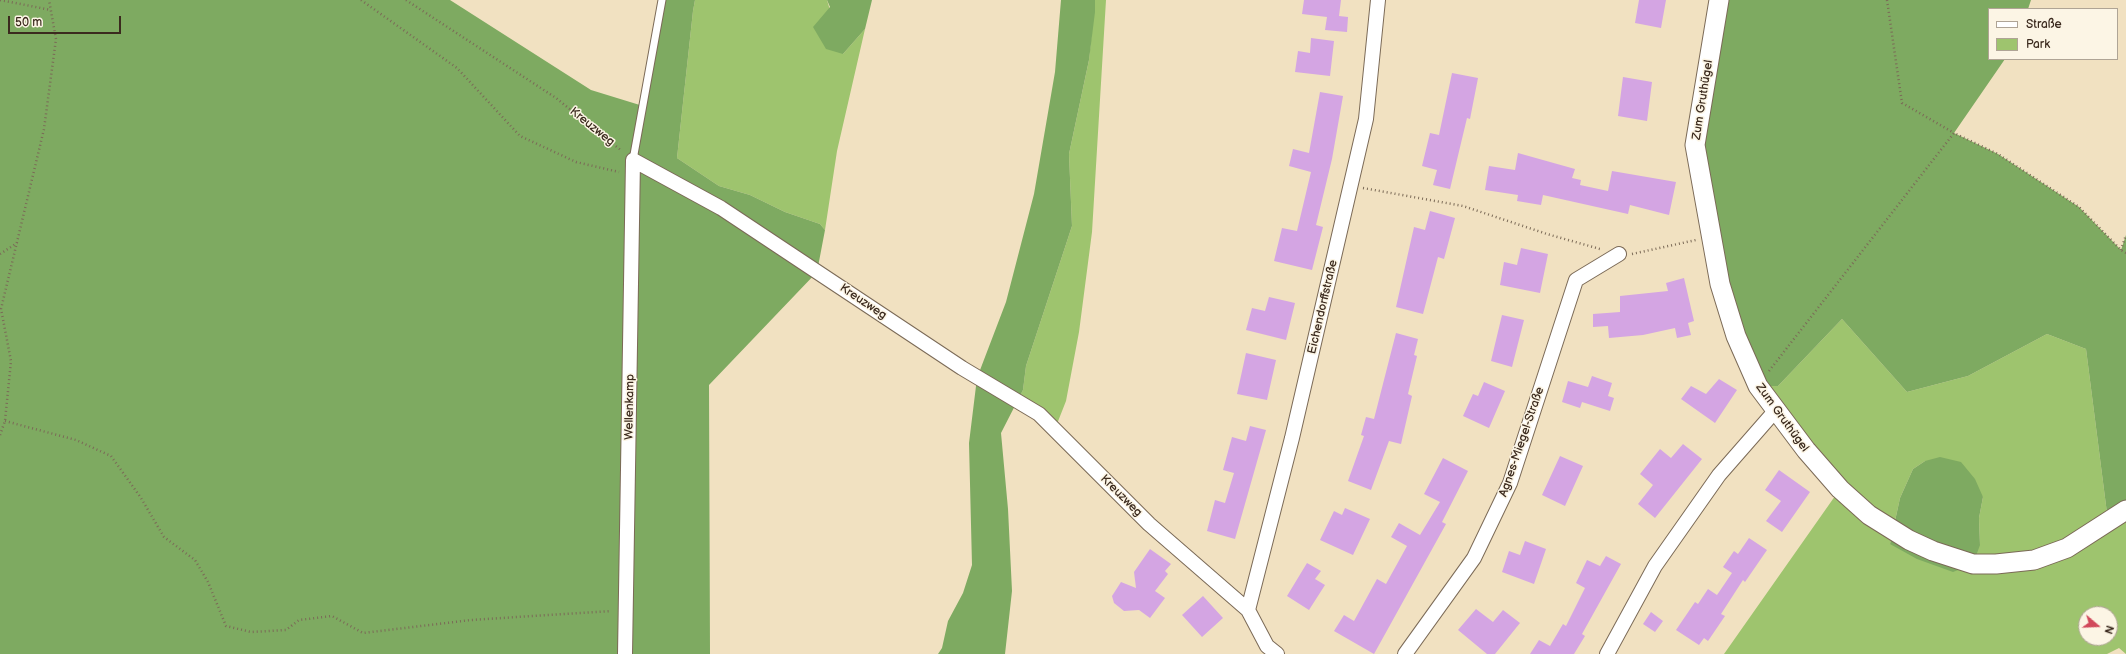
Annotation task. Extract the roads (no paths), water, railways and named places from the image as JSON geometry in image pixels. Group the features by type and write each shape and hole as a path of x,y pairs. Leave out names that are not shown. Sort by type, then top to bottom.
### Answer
{"street":[{"name":"Eichendorffstraße","path":"1248,610 1292,438 1366,119 1378,0"},
{"name":"Zum Gruthügel","path":"1719,0 1696,145 1720,284 1736,336 1758,386 1775,411 1806,450 1840,488 1869,515 1909,540 1933,551 1973,564 1996,564 2034,560 2067,548 2126,510"},
{"name":"Wellenkamp","path":"625,654 633,160"},
{"name":"Kreuzweg","path":"633,160 721,208 962,368 1039,414 1149,524 1248,610 1266,646 1277,654"},
{"name":"Agnes-Miegel-Straße","path":"1404,654 1474,558 1510,483 1576,280 1618,254"},
{"path":"1607,654 1655,566 1719,475 1775,411"}],"lane":[{"path":"633,160 662,0"}]}
